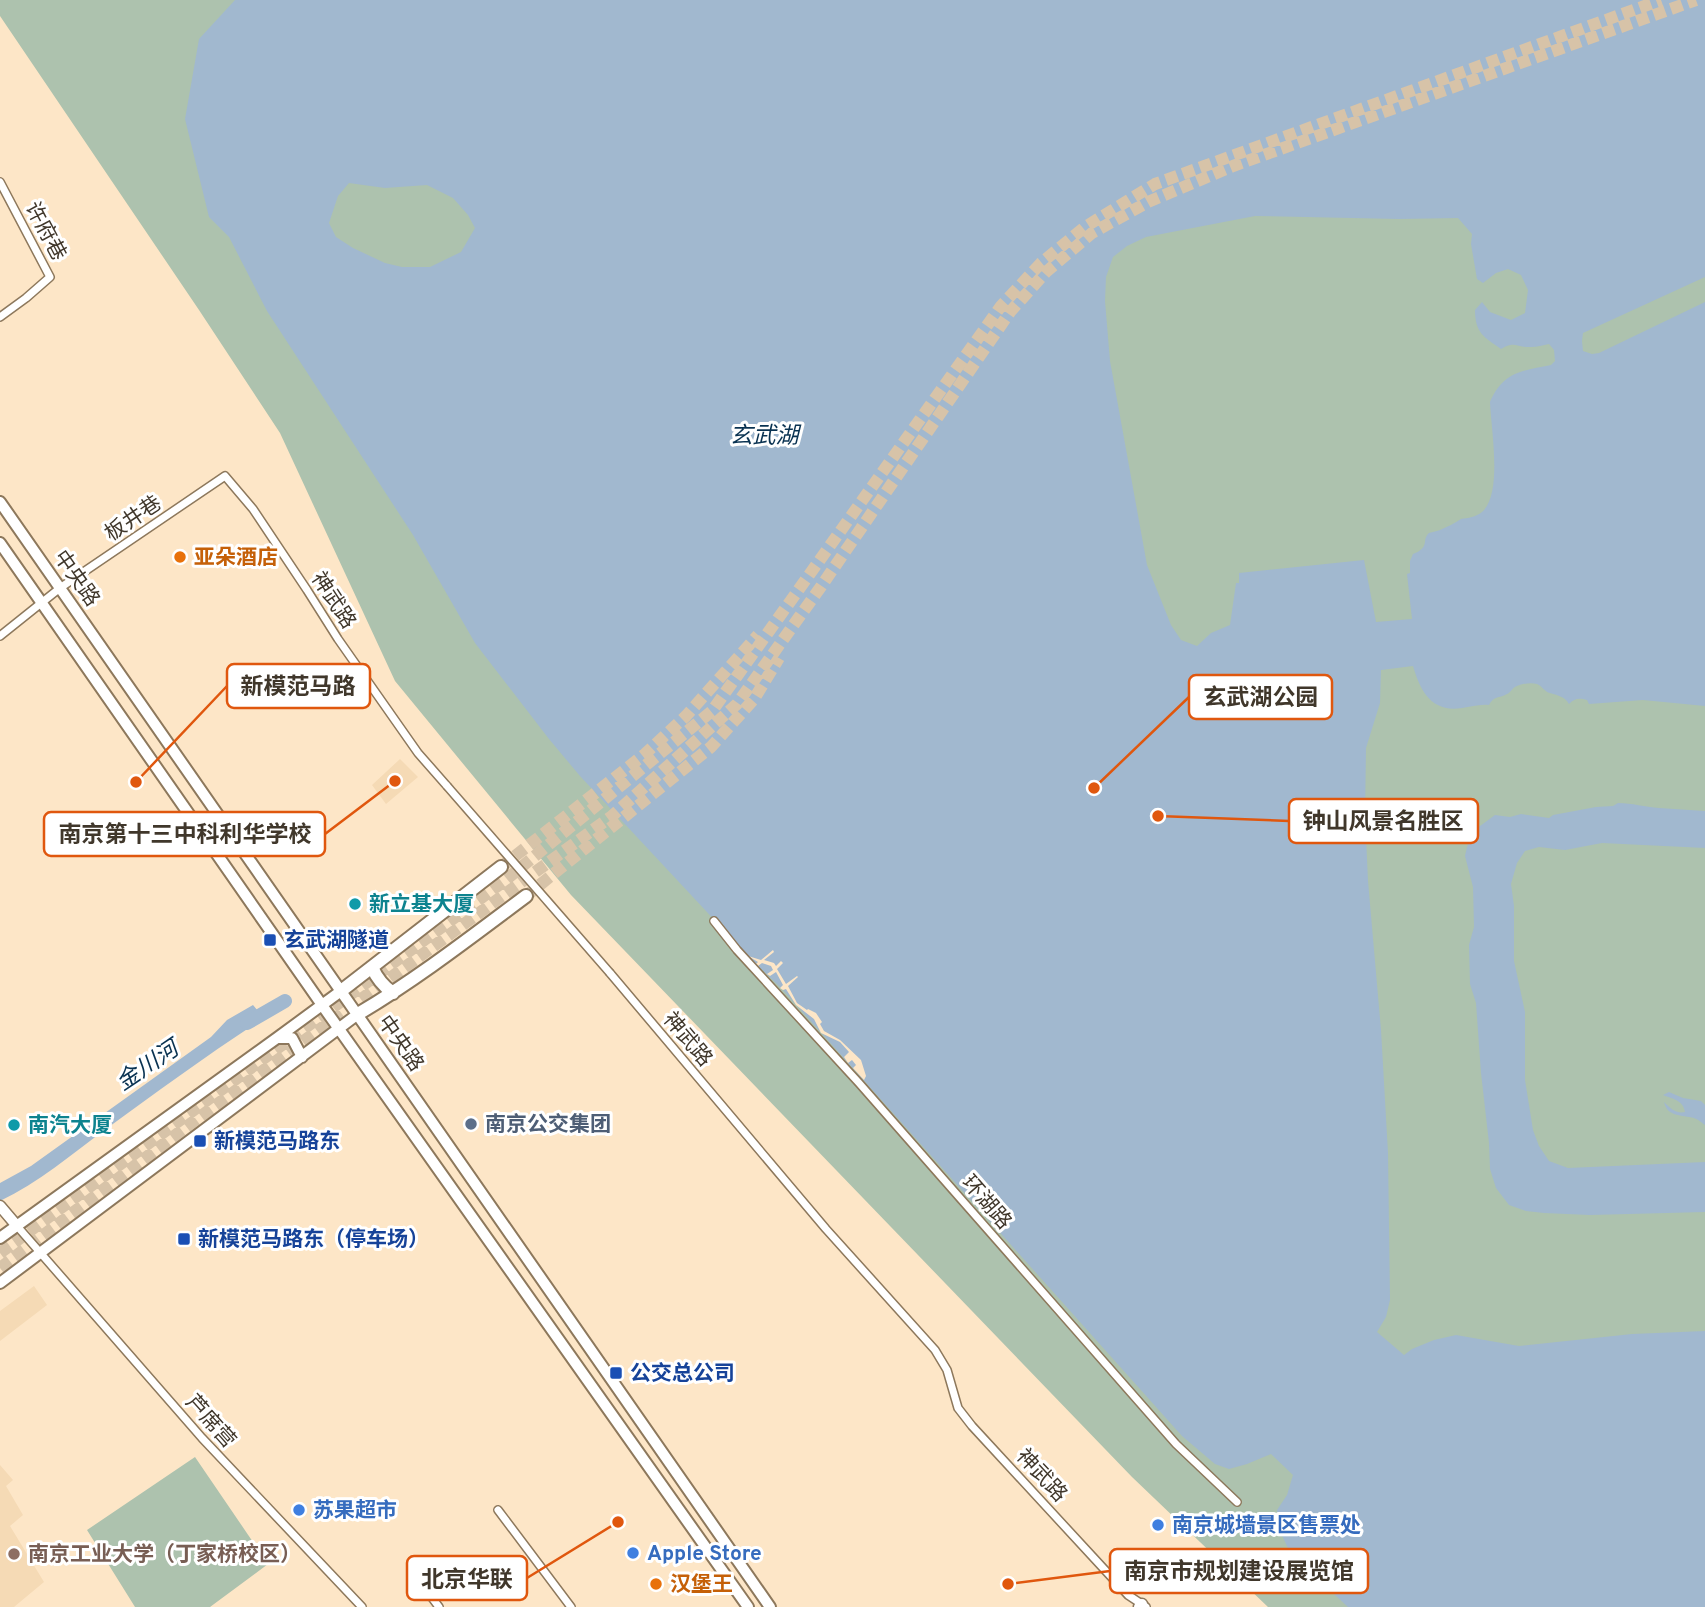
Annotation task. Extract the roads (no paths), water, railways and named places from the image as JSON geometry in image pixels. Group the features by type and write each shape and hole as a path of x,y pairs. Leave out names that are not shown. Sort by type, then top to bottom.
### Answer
{"highway":[{"path":"341,991 501,867"},
{"path":"358,1014 444,958 526,896"},
{"path":"372,967 383,986 393,993"}],"main road":[{"name":"中央路","path":"0,502 770,1607"},
{"name":"中央路","path":"0,543 748,1607"},
{"path":"0,1238 341,991"},
{"path":"0,1283 358,1014"},
{"path":"278,1038 292,1038 302,1057"}],"street":[{"name":"许府巷","path":"0,182 50,276 0,317"},
{"name":"板井巷","path":"0,636 41,602 225,476"},
{"name":"神武路","path":"225,476 253,509 338,639 418,753 610,973 793,1190 935,1350 947,1370 958,1408 972,1426 1128,1595 1142,1606"},
{"name":"环湖路","path":"714,921 1176,1444 1237,1502"},
{"path":"0,1206 17,1226"},
{"name":"芦席营","path":"17,1226 202,1438 362,1607"},
{"path":"499,1510 571,1607"},
{"path":"415,1575 439,1607"}],"water":[{"name":"玄武湖","path":"235,0 1705,0 1705,277 1583,333 1582,341 1583,351 1599,353 1705,302 1705,706 1643,700 1589,704 1587,700 1579,699 1569,704 1563,698 1531,683 1515,687 1495,698 1489,705 1451,709 1428,698 1413,666 1381,670 1380,703 1366,748 1365,815 1388,1153 1390,1300 1386,1317 1377,1332 1404,1355 1434,1340 1456,1335 1519,1346 1632,1334 1705,1331 1705,1607 1348,1607 1309,1571 1300,1574 1280,1531 1277,1510 1287,1495 1293,1475 1271,1454 1229,1469 1215,1464 1182,1436 783,990 580,776 475,643 413,535 267,311 229,237 209,217 185,119 199,39","holes":["349,183 385,188 427,185 453,198 475,228 461,252 430,267 402,267 385,263 336,237 329,223 338,196","1255,216 1458,218 1472,234 1477,279 1483,283 1496,273 1508,269 1521,275 1528,290 1525,313 1511,320 1490,312 1482,302 1475,310 1482,334 1501,349 1513,345 1531,347 1549,344 1554,350 1555,361 1551,365 1514,374 1495,392 1490,402 1494,476 1488,503 1477,515 1429,533 1422,549 1413,554 1410,573 1407,574 1412,619 1376,622 1364,560 1239,573 1230,625 1211,633 1197,646 1181,640 1171,625 1147,565 1110,361 1105,301 1106,277 1113,257 1127,246 1146,237"]},
{"path":"1618,803 1705,811 1705,848 1602,843 1565,850 1539,847 1525,851 1517,863 1511,884 1514,906 1514,961 1525,1012 1525,1080 1533,1130 1549,1161 1568,1168 1705,1162 1705,1212 1590,1215 1526,1211 1509,1205 1496,1188 1490,1169 1476,1003 1470,984 1469,945 1474,927 1473,887 1465,856 1467,847 1476,829 1495,815 1510,817 1521,814 1549,818"},
{"path":"253,1005 264,1018 184,1072 41,1177 0,1201 0,1183 31,1166 211,1037 227,1020"},
{"path":"1669,1092 1701,1101 1705,1105 1705,1125 1699,1120 1668,1110 1664,1102 1676,1111 1685,1112 1680,1102 1663,1095"}],"waterway":[{"name":"金川河","path":"247,1023 285,1001"}],"tunnel":[{"path":"0,1253 503,882 712,711 1001,306 1041,263 1085,227 1155,184 1661,0"},
{"path":"0,1268 190,1124 612,816 737,704 1010,312 1046,272 1092,233 1148,202 1233,166 1696,0"},
{"path":"501,867 645,754 686,716 758,635"},
{"path":"526,896 711,747 754,699 779,658"}],"place":[{"name":"亚朵酒店","path":"180,557"},
{"name":"南京第十三中科利华学校","path":"395,781"},
{"name":"新模范马路","path":"136,782"},
{"name":"玄武湖公园","path":"1094,788"},
{"name":"钟山风景名胜区","path":"1158,816"},
{"name":"新立基大厦","path":"355,904"},
{"name":"玄武湖隧道","path":"270,940"},
{"name":"南京公交集团","path":"471,1124"},
{"name":"南汽大厦","path":"14,1125"},
{"name":"新模范马路东","path":"200,1141"},
{"name":"新模范马路东（停车场）","path":"184,1239"},
{"name":"公交总公司","path":"616,1373"},
{"name":"苏果超市","path":"299,1510"},
{"name":"北京华联","path":"618,1522"},
{"name":"南京城墙景区售票处","path":"1158,1525"},
{"name":"Apple Store","path":"633,1553"},
{"name":"南京工业大学（丁家桥校区）","path":"14,1554"},
{"name":"汉堡王","path":"656,1584"},
{"name":"南京市规划建设展览馆","path":"1008,1584"}]}
